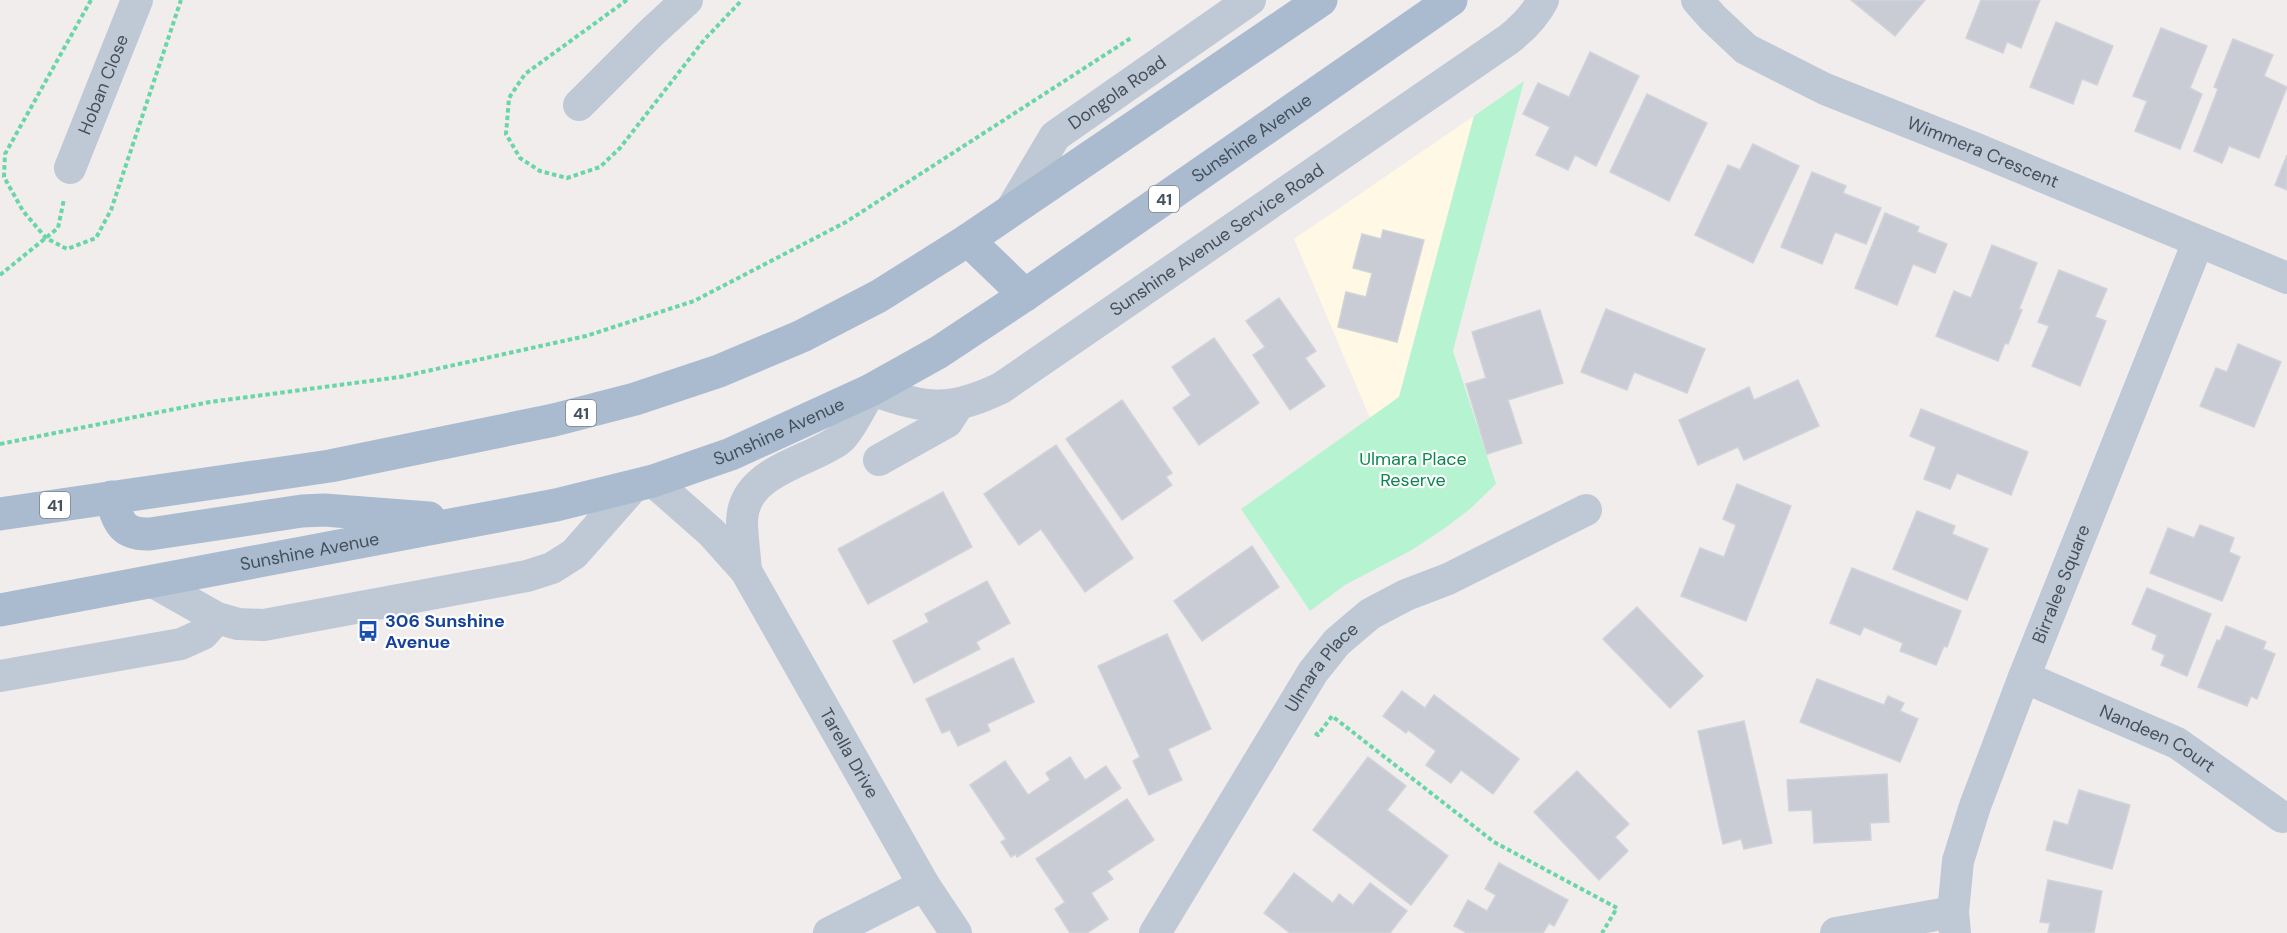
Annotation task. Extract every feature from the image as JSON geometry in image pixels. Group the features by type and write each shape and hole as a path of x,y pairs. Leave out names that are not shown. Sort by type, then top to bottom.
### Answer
{"main road":[{"name":"41","path":"0,514 330,466 554,420 635,399 719,371 802,336 879,296 968,240 1321,0"},
{"name":"Sunshine Avenue","path":"0,610 155,583 556,506 643,484 731,454 871,390 939,352 1451,0"},
{"path":"968,240 1025,295"},
{"path":"111,497 118,520 128,530 137,534 150,534 276,514 324,510 473,521"}],"street":[{"name":"Hoban Close","path":"70,168 137,0"},
{"path":"579,105 687,0"},
{"name":"Dongola Road","path":"1011,210 1056,136 1250,0"},
{"name":"Sunshine Avenue Service Road","path":"879,459 947,422 958,405 976,400 1001,388 1490,52 1523,27 1536,13 1543,0"},
{"name":"Wimmera Crescent","path":"1697,0 1746,49 1825,89 2287,278"},
{"name":"Birralee Square","path":"1954,922 1958,861 1975,806 2024,677 2199,242"},
{"path":"871,390 922,406 958,405"},
{"name":"Tarella Drive","path":"746,571 742,519 746,501 757,485 774,473 841,439 871,390"},
{"path":"155,583 217,618 238,624 264,625 526,576 552,568 574,554 643,484"},
{"name":"Tarella Drive","path":"643,484 712,533 746,571 924,885 956,933"},
{"name":"Ulmara Place","path":"1155,933 1313,672 1337,642 1370,614 1406,595 1448,579 1586,510"},
{"path":"0,676 180,644 203,634 217,618"},
{"name":"Nandeen Court","path":"2024,677 2177,743 2282,817"},
{"path":"829,933 924,885"},
{"path":"1836,933 1954,922"}],"path":[{"path":"0,444 210,402 400,377 586,336 694,301 846,222 1141,32"},
{"path":"0,275 58,228 70,168"},
{"path":"1286,716 1318,735 1332,716 1494,842 1617,909 1602,933"}],"shaded area":[{"path":"1474,116 1399,397 1370,418 1294,239"}],"green space":[{"name":"Ulmara Place Reserve","path":"1524,81 1453,351 1496,484 1470,509 1445,528 1412,550 1345,585 1310,611 1241,509 1399,397 1474,116"}],"building":[{"path":"1851,0 1925,0 1895,36"},
{"path":"1981,0 2040,0 2021,48 2007,42 2003,53 1966,38"},
{"path":"2056,22 2113,46 2097,85 2082,79 2073,104 2030,87"},
{"path":"2161,28 2207,46 2190,88 2202,94 2180,149 2135,131 2147,101 2133,96"},
{"path":"2233,39 2273,55 2264,76 2287,87 2259,158 2229,146 2222,163 2194,151 2218,89 2214,87"},
{"path":"1590,52 1639,76 1596,166 1575,155 1568,170 1536,155 1550,127 1523,114 1538,83 1569,97"},
{"path":"1647,94 1707,123 1669,201 1610,172"},
{"path":"1753,144 1799,166 1753,263 1695,235 1728,165 1740,170"},
{"path":"2287,155 2287,190 2275,185"},
{"path":"1812,172 1846,186 1843,193 1881,208 1866,244 1835,232 1822,264 1781,247"},
{"path":"1885,213 1919,227 1917,232 1947,244 1935,273 1913,264 1897,305 1855,288"},
{"path":"1383,230 1424,240 1397,342 1338,327 1346,292 1366,297 1372,273 1353,268 1362,234 1381,239"},
{"path":"1992,245 2037,263 2019,309 2022,310 2008,344 2005,343 1998,361 1936,336 1954,291 1971,298"},
{"path":"2059,270 2107,289 2095,317 2106,321 2080,386 2032,366 2049,326 2038,322"},
{"path":"1279,298 1316,351 1305,358 1325,386 1290,410 1253,355 1265,347 1246,321"},
{"path":"1606,309 1705,349 1687,393 1634,372 1627,390 1581,372"},
{"path":"1540,310 1563,383 1508,400 1522,443 1487,454 1466,384 1486,378 1472,332"},
{"path":"1214,338 1259,403 1199,445 1173,408 1191,395 1172,367"},
{"path":"2238,344 2281,362 2254,427 2200,406 2216,368 2227,372"},
{"path":"1798,380 1819,426 1744,460 1738,447 1698,465 1679,420 1749,387 1754,400"},
{"path":"1122,400 1172,473 1166,477 1172,485 1122,520 1066,439"},
{"path":"1921,409 2028,452 2011,495 1957,473 1950,489 1924,479 1936,447 1910,436"},
{"path":"1056,445 1133,558 1085,592 1041,529 1019,545 984,494"},
{"path":"1737,484 1791,506 1746,621 1681,596 1700,548 1724,557 1736,525 1723,519"},
{"path":"943,492 972,547 868,604 838,549"},
{"path":"1917,511 1955,526 1952,534 1988,549 1967,600 1893,569"},
{"path":"2200,525 2234,538 2229,552 2240,557 2222,601 2150,573 2168,528 2194,538"},
{"path":"1252,546 1279,587 1202,641 1174,601"},
{"path":"1852,568 1961,611 1947,647 1944,646 1936,665 1900,651 1903,643 1864,627 1860,635 1830,623"},
{"path":"987,581 1010,623 976,642 980,649 914,683 893,641 929,622 925,614"},
{"path":"2147,588 2211,614 2187,676 2161,665 2165,655 2152,649 2157,635 2132,624"},
{"path":"1637,607 1703,676 1670,708 1603,639"},
{"path":"2226,626 2266,642 2263,649 2275,654 2257,699 2251,696 2247,706 2198,687 2217,640 2220,641"},
{"path":"1167,634 1211,729 1168,749 1182,780 1149,795 1133,761 1140,757 1098,666"},
{"path":"1013,658 1034,702 987,724 990,731 958,746 950,730 942,733 926,699"},
{"path":"1817,679 1884,705 1888,696 1904,703 1900,711 1918,719 1900,762 1800,722"},
{"path":"1402,691 1425,708 1434,695 1519,759 1493,794 1461,770 1451,783 1426,765 1436,751 1408,730 1406,733 1383,716"},
{"path":"1744,721 1772,843 1744,849 1741,839 1723,844 1698,731"},
{"path":"1070,757 1085,780 1106,766 1121,788 1017,857 1016,854 1011,857 1001,842 1006,839 970,785 1005,761 1028,795 1050,780 1046,773"},
{"path":"1368,757 1406,786 1387,810 1448,856 1411,905 1313,830"},
{"path":"1577,771 1629,824 1615,837 1628,851 1599,880 1534,812"},
{"path":"1887,774 1889,822 1870,823 1871,840 1814,843 1812,810 1789,811 1787,780"},
{"path":"2079,790 2130,805 2112,869 2046,850 2054,821 2068,825"},
{"path":"1127,799 1154,840 1107,871 1113,879 1091,893 1108,919 1087,933 1070,933 1055,909 1065,902 1036,859"},
{"path":"1499,863 1568,900 1554,926 1549,923 1543,933 1467,933 1454,926 1468,900 1487,911 1496,895 1485,889"},
{"path":"1294,873 1333,903 1339,894 1353,905 1370,883 1407,911 1390,933 1290,933 1264,913"},
{"path":"2048,880 2102,891 2094,933 2048,933 2050,923 2040,922"}],"place":[{"name":"306 Sunshine Avenue","path":"368,631"}]}
